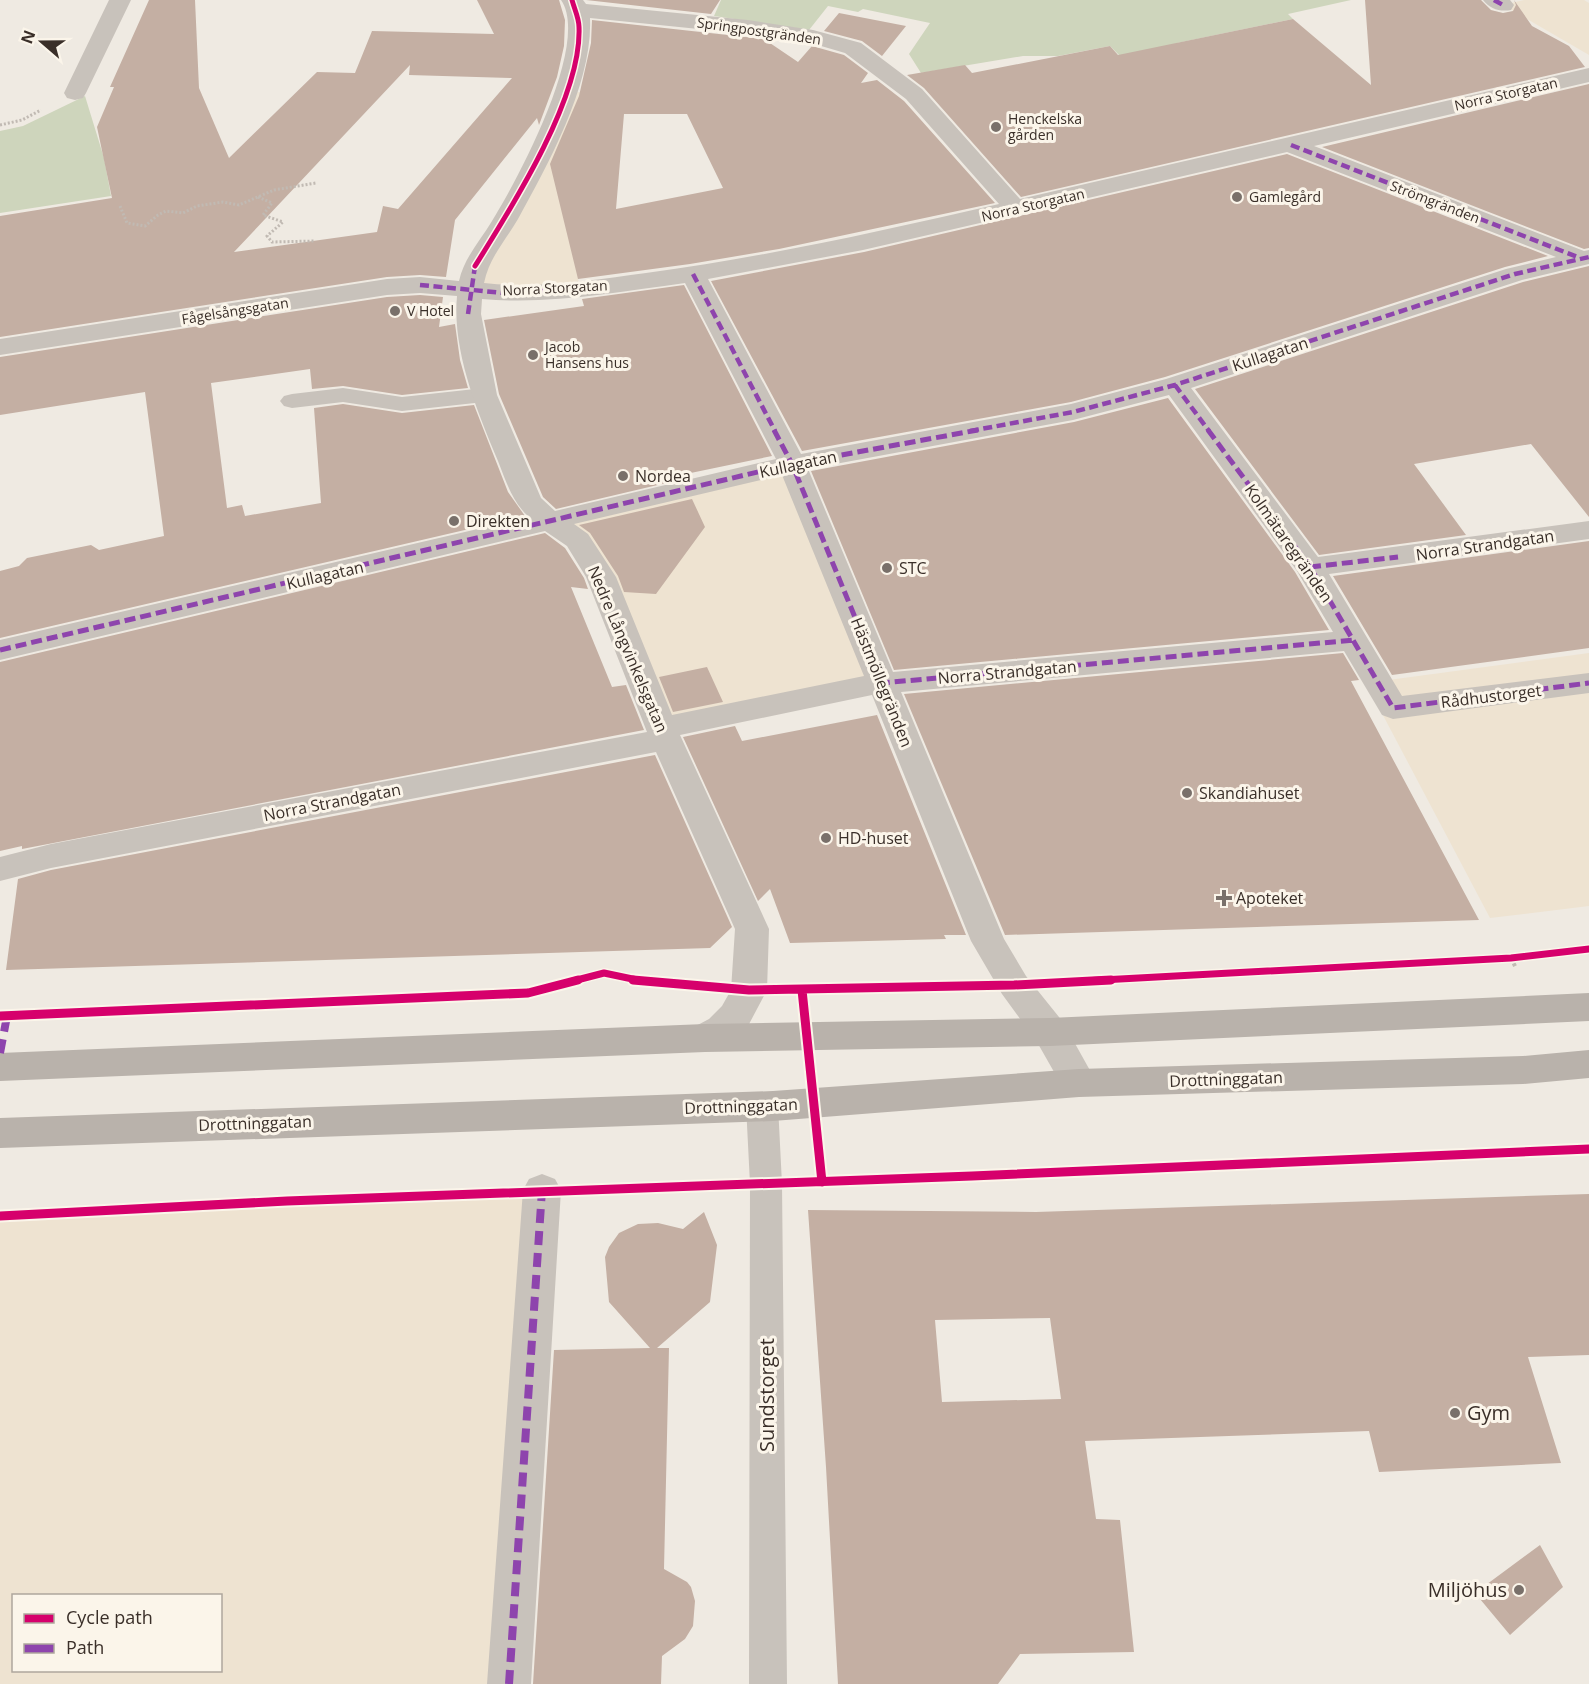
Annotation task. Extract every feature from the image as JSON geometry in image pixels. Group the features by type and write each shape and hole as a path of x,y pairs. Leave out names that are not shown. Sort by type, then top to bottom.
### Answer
{"main road":[{"path":"0,1067 705,1038 1050,1032 1589,1007"},
{"name":"Drottninggatan","path":"0,1133 762,1106 871,1100 965,1090 1079,1083 1512,1070 1589,1064"}],"street":[{"path":"75,93 120,0"},
{"name":"Springpostgränden","path":"575,5 813,37 853,48 914,94 1016,209"},
{"name":"Nedre Långvinkelsgatan","path":"575,5 580,36 575,65 567,91 536,161 505,220 475,266 468,314 484,395 529,502 551,522 578,540 601,577 664,733 752,929 749,990 735,1016 722,1029 705,1038"},
{"name":"Norra Storgatan","path":"470,288 504,292 567,290 693,274 863,243 1589,75"},
{"name":"Strömgränden","path":"1290,145 1584,257"},
{"name":"Kullagatan","path":"0,650 792,464 1073,412 1175,385 1515,274 1584,257"},
{"name":"Hästmöllegränden","path":"693,274 792,464 988,941 1014,985 1050,1032 1079,1083"},
{"name":"Fågelsångsgatan","path":"0,347 387,287 420,285 470,288"},
{"name":"Kolmätaregränden","path":"1175,385 1310,567 1393,708"},
{"name":"Norra Strandgatan","path":"1310,567 1589,530"},
{"name":"Norra Strandgatan","path":"0,869 51,856 664,733 882,683 1354,640"},
{"name":"Rådhustorget","path":"1393,708 1589,683"},
{"path":"509,1684 542,1190"}],"lane":[{"path":"292,401 343,395 402,404 484,395"},
{"name":"Sundstorget","path":"762,1106 766,1196 768,1684"}],"path":[{"path":"120,206 127,223 145,226 157,213 170,210 183,213 197,206 223,201 239,205 274,190 316,183"},
{"path":"258,197 272,203 263,215 283,222 267,236 272,242 315,241"}],"green space":[{"path":"721,0 1351,0 1288,14 1293,19 1177,43 1131,67 1110,46 1058,56 1023,56 921,73 909,54 930,23 863,9 858,12 828,6 809,30 714,16"},
{"path":"85,96 104,158 111,196 0,213 0,131 23,126"}],"shaded area":[{"path":"1524,0 1584,0 1589,3 1589,55 1503,5"},
{"path":"567,91 587,93 578,279 581,289 470,288"},
{"path":"792,464 882,683 663,728 601,577 551,522"},
{"path":"1589,653 1589,906 1490,918 1366,683"},
{"path":"542,1190 509,1684 0,1684 0,1216"}],"building":[{"path":"149,0 195,0 199,88 229,158 317,72 355,73 372,31 494,34 477,0 559,0 565,20 564,46 557,77 539,125 537,118 455,220 446,277 420,275 387,277 0,337 0,216 112,198 97,127 114,87 110,87","holes":["410,65 409,75 512,78 398,209 383,206 377,232 234,252"]},
{"path":"586,0 720,0 711,14"},
{"path":"1365,0 1481,0 1491,10 1503,13 1513,11 1516,5 1514,0 1532,26 1569,46 1585,67 1021,197 924,88 907,75 965,65 972,73 1110,46 1118,55 1293,19 1371,85"},
{"path":"839,13 906,26 882,56 862,41 824,31"},
{"path":"592,20 764,39 798,62 812,46 844,55 868,73 861,83 877,80 904,101 995,203 779,249 578,279 550,164 579,96 591,43","holes":["624,114 687,114 723,188 616,209"]},
{"path":"1589,84 1589,248 1584,249 1322,147"},
{"path":"1287,154 1548,256 1505,267 1165,377 1071,402 802,451 711,281 864,252"},
{"path":"1589,266 1589,517 1531,444 1414,464 1466,535 1319,555 1195,389 1523,282"},
{"path":"684,285 772,456 681,475 683,479 556,509 543,497 499,394 484,320 584,306 582,299"},
{"path":"420,295 443,297 439,327 455,324 460,360 468,388 402,395 343,386 312,389 310,369 211,383 227,508 242,505 245,516 321,503 314,408 343,404 402,413 474,405 508,492 525,516 0,638 0,571 19,566 27,558 91,545 99,550 164,536 145,392 0,415 0,357 387,297"},
{"path":"1168,398 1295,572 1329,630 894,670 811,471 1074,422"},
{"path":"692,499 705,527 656,594 624,592 618,576 590,533 579,525"},
{"path":"545,533 565,548 584,578 588,589 571,587 612,687 626,685 644,730 22,849 22,846 0,851 0,662"},
{"path":"1589,541 1589,648 1392,675 1333,576"},
{"name":"Skandiahuset","path":"1343,653 1359,680 1351,681 1479,920 1005,935 904,694"},
{"path":"707,667 723,702 673,712 659,677"},
{"name":"HD-huset","path":"877,715 966,935 944,935 946,939 790,943 770,889 758,901 683,737 735,726 742,741"},
{"path":"655,755 732,927 710,948 6,970 18,879 51,870"},
{"path":"1589,1194 1589,1355 1528,1357 1561,1463 1379,1472 1369,1431 1085,1441 1096,1519 1120,1520 1134,1652 1020,1654 998,1684 838,1684 808,1210 1036,1212","holes":["1050,1318 1061,1399 942,1402 935,1320"]},
{"path":"704,1212 717,1245 710,1302 657,1348 669,1348 664,1569 687,1582 691,1587 695,1601 693,1626 685,1639 662,1656 661,1684 533,1684 554,1350 650,1348 609,1302 605,1257 619,1233 638,1224 658,1223 683,1229"},
{"name":"Miljöhus","path":"1540,1545 1563,1587 1510,1635 1475,1593"}],"marked path":[{"path":"1494,0 1503,5"},
{"path":"1291,145 1580,258"},
{"path":"0,650 792,464 1073,412 1175,385 1515,274 1589,257"},
{"path":"468,314 475,266"},
{"path":"693,274 792,464 882,683 1354,640"},
{"path":"420,285 504,293 581,289"},
{"path":"1175,385 1310,567 1393,708 1589,683"},
{"path":"1310,567 1398,557"},
{"path":"0,1053 7,1016"},
{"path":"509,1684 542,1190"}],"cycle path":[{"path":"475,266 529,174 549,135 565,95 576,58 579,25 572,0"},
{"path":"0,1016 528,993 604,973 639,981 749,990 1014,985 1511,958 1589,949"},
{"path":"802,990 822,1182"},
{"path":"0,1216 287,1201 972,1176 1589,1149"}],"place":[{"name":"Henckelska gården","path":"996,127"},
{"name":"Gamlegård","path":"1237,197"},
{"name":"V Hotel","path":"395,311"},
{"name":"Jacob Hansens hus","path":"533,355"},
{"name":"Nordea","path":"623,476"},
{"name":"Direkten","path":"454,521"},
{"name":"STC","path":"887,568"},
{"name":"Skandiahuset","path":"1187,793"},
{"name":"HD-huset","path":"826,838"},
{"name":"Apoteket","path":"1224,898"},
{"name":"Gym","path":"1455,1413"},
{"name":"Miljöhus","path":"1519,1590"}]}
